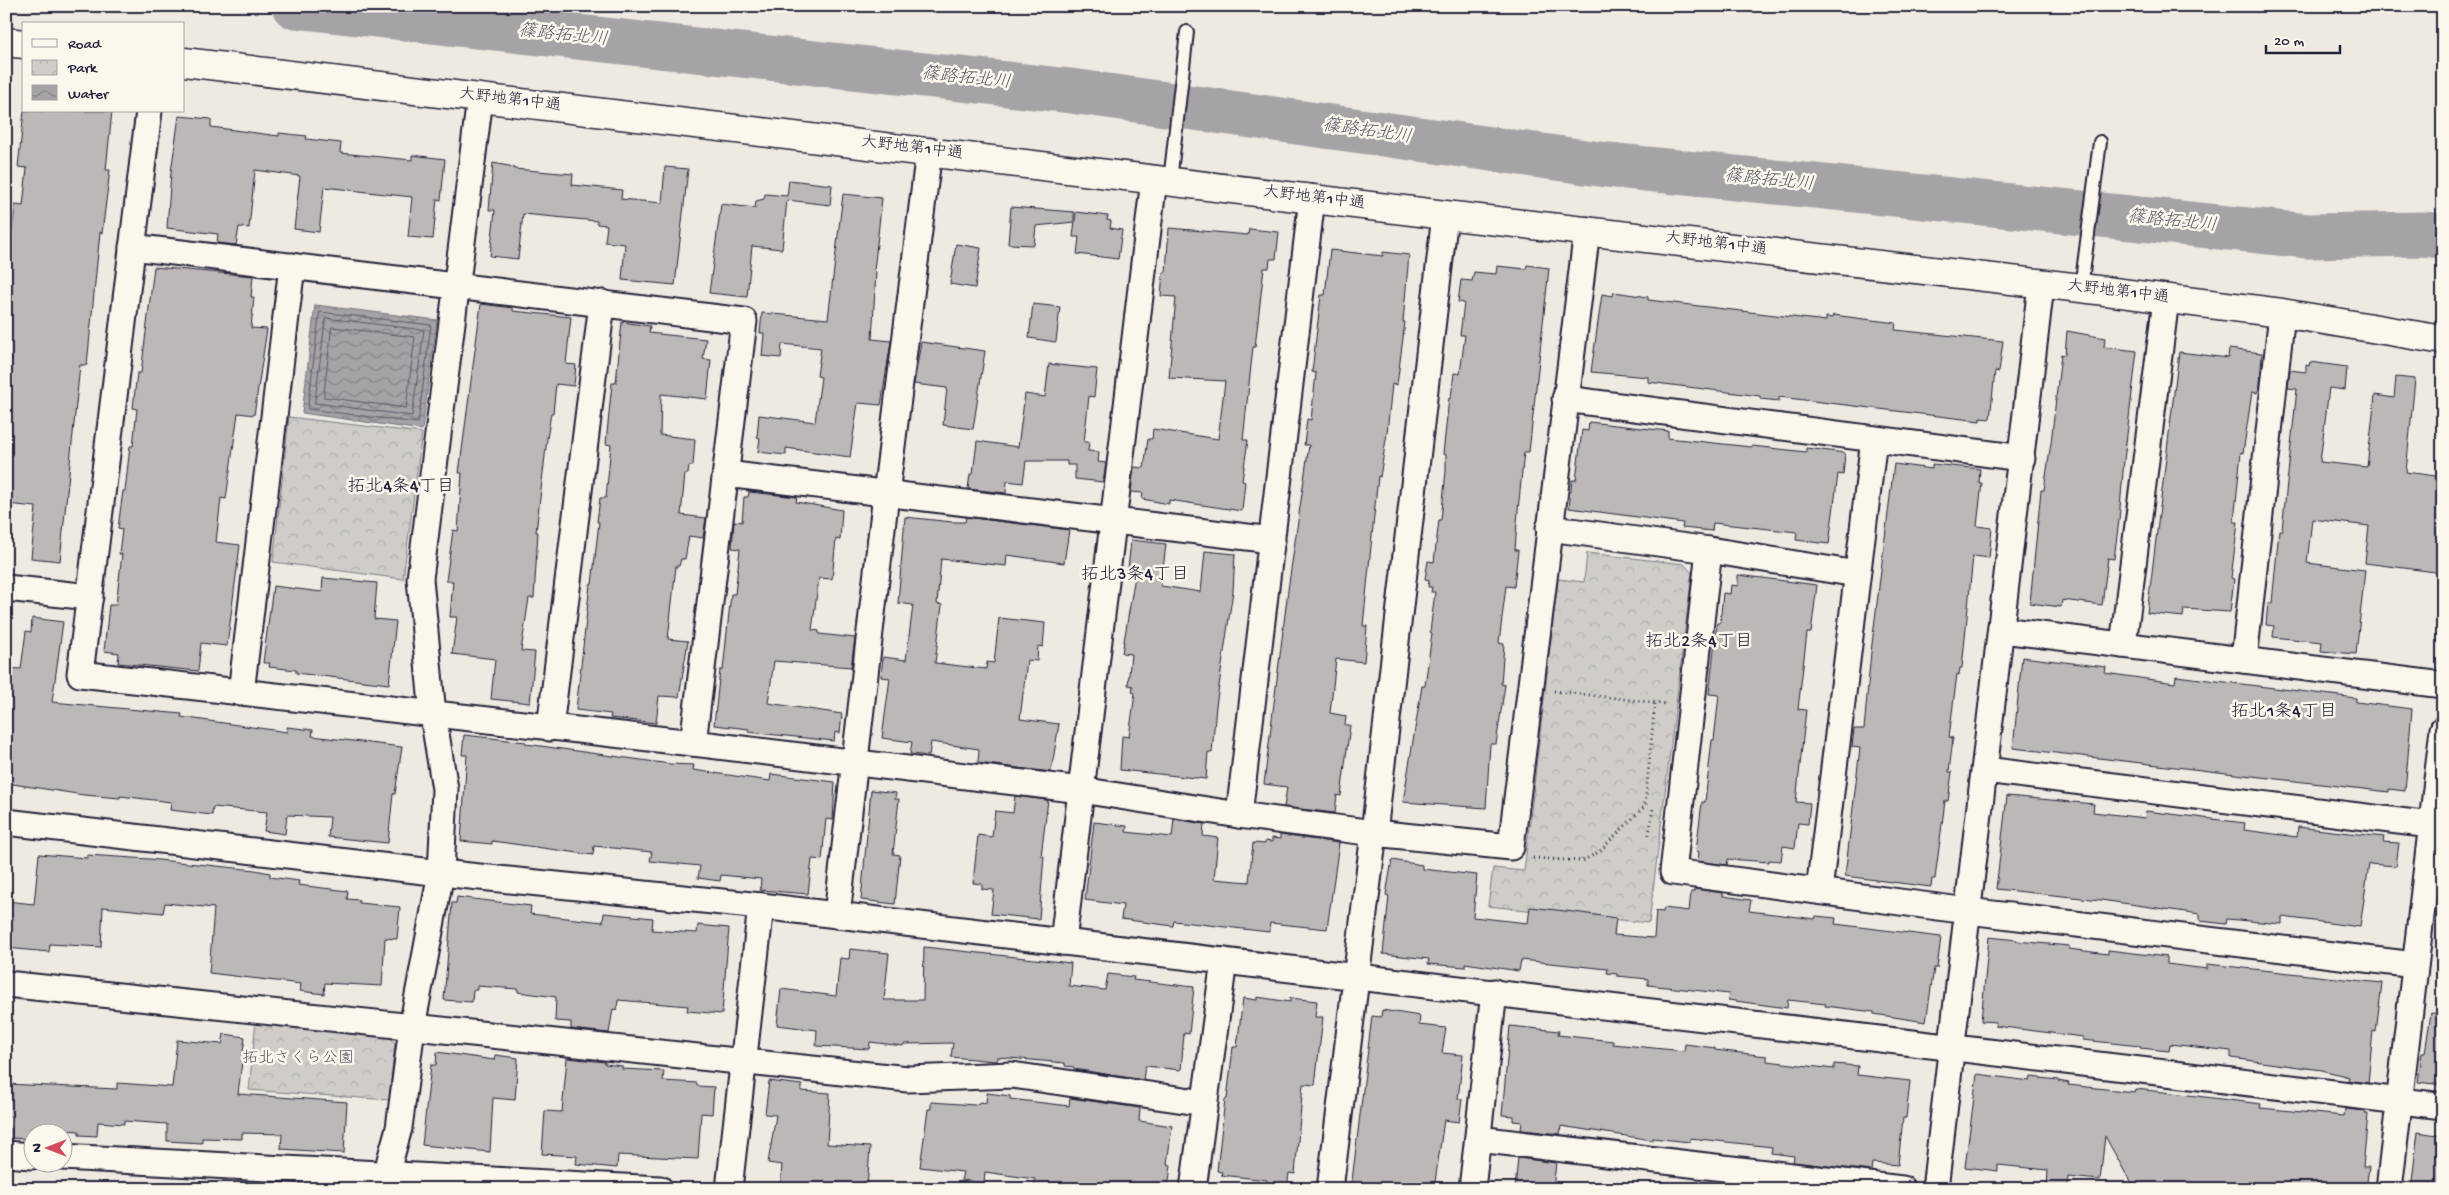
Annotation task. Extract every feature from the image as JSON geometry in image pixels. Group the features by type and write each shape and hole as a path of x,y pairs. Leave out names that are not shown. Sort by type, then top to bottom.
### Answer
{"street":[{"path":"6,42 22,44"},
{"name":"大野地第1中通","path":"185,62 1445,215 2081,288 2282,314 2443,340"},
{"path":"384,1182 399,1128 412,1027 440,873 446,789 433,715 420,579 480,98"},
{"path":"149,112 80,674 693,743 1081,790 1238,815 1374,833 1511,847 1587,230"},
{"path":"837,915 886,494 929,151"},
{"path":"1063,942 1112,520 1162,180"},
{"path":"1238,815 1312,198"},
{"path":"1330,1189 1374,833 1445,215"},
{"path":"132,246 744,321 693,743"},
{"path":"241,693 292,266"},
{"path":"1935,1189 2042,284"},
{"path":"2123,645 2166,299"},
{"path":"550,728 602,303"},
{"path":"2244,660 2282,314"},
{"path":"1566,399 2022,458"},
{"path":"1819,891 1874,439"},
{"path":"726,474 1272,540"},
{"path":"1549,528 1709,550 1857,574"},
{"path":"1709,550 1672,872 1968,911 2414,965"},
{"path":"6,588 90,597"},
{"path":"2002,630 2443,685"},
{"path":"2389,1189 2443,729"},
{"path":"1985,770 2431,825"},
{"path":"6,822 440,873 761,906 1356,975 2443,1106"},
{"path":"729,1189 742,1060 761,906"},
{"path":"1193,1189 1224,961"},
{"path":"6,984 742,1060 908,1079 1012,1075 1205,1103"},
{"path":"1472,1189 1494,992"},
{"path":"1478,1139 1902,1189"},
{"path":"6,1154 22,1155"},
{"path":"72,1158 384,1182 660,1189"}],"lane":[{"path":"1162,180 1176,130 1188,32"},
{"path":"2081,288 2100,142"}],"path":[{"path":"1550,691 1671,704"},
{"path":"1523,858 1582,861 1599,852 1645,806 1655,702"},
{"path":"1645,806 1653,807 1650,835"}],"green space":[{"path":"289,417 422,433 403,579 273,562"},
{"path":"1587,553 1684,564 1692,573 1649,923 1488,906 1493,868 1524,871 1558,579 1584,582"},
{"name":"拓北さくら公園","path":"256,1021 386,1033 395,1043 389,1100 249,1090"}],"water":[{"path":"315,305 437,320 422,430 302,413"}],"building":[{"path":"24,112 112,112 106,170 110,170 102,233 100,232 87,365 80,365 60,561 31,558 36,507 6,504 6,288 15,205 23,206 27,168 18,167"},
{"path":"179,116 211,119 211,127 279,136 279,133 307,136 306,139 341,143 340,153 412,160 412,155 445,159 441,200 437,199 433,239 408,237 412,197 324,187 319,232 294,229 300,176 255,170 249,228 239,227 236,245 217,243 218,234 167,228 171,172"},
{"path":"493,163 514,167 514,169 573,174 572,185 622,190 621,199 662,203 665,167 688,169 675,285 622,280 625,244 605,242 607,225 597,224 597,221 523,214 518,259 490,256 495,210 489,210"},
{"path":"789,180 832,185 830,205 787,200 782,249 752,246 747,297 709,293 721,204 755,208 756,201 764,199 765,194 787,196"},
{"path":"843,194 882,198 874,271 876,272 872,339 891,341 881,405 858,403 850,457 786,448 786,455 758,452 760,438 757,437 759,415 815,422 821,377 817,376 821,348 782,344 781,358 762,356 764,333 760,333 762,313 828,319"},
{"path":"1011,207 1074,212 1074,222 1036,226 1034,245 1008,244"},
{"path":"1076,212 1108,216 1107,220 1111,221 1110,228 1122,230 1118,259 1077,254 1079,237 1073,237"},
{"path":"1169,228 1248,235 1249,229 1279,232 1276,259 1270,259 1269,268 1264,268 1255,347 1253,347 1243,440 1248,440 1242,481 1245,482 1242,511 1169,500 1169,504 1142,499 1143,493 1131,492 1134,467 1144,468 1148,439 1152,439 1153,429 1218,439 1225,381 1169,378 1176,297 1161,296 1163,272 1166,272"},
{"path":"956,244 981,248 975,288 950,284"},
{"path":"1330,250 1383,256 1383,252 1409,255 1403,322 1405,322 1397,385 1392,384 1387,433 1380,477 1378,476 1363,626 1367,626 1364,662 1336,659 1330,713 1346,716 1345,725 1350,725 1341,796 1337,795 1335,813 1284,807 1287,787 1264,784 1288,590 1309,445 1304,445 1307,419 1311,420 1316,373 1312,372 1321,295 1325,295"},
{"path":"1527,265 1549,268 1529,452 1524,452 1515,550 1518,550 1514,587 1506,586 1499,643 1504,644 1501,684 1505,685 1496,744 1490,744 1486,808 1403,802 1422,686 1425,686 1432,633 1430,632 1435,592 1431,592 1432,587 1428,587 1429,580 1425,579 1428,561 1434,562 1439,520 1441,520 1446,471 1446,455 1443,454 1449,398 1451,398 1454,373 1460,374 1465,335 1460,335 1464,303 1458,302 1461,280 1472,281 1474,272 1496,274 1497,266 1526,269"},
{"path":"154,267 253,276 251,297 254,297 251,328 267,329 254,415 238,413 226,499 221,498 216,542 240,545 227,646 201,643 198,671 118,663 119,653 104,651 109,605 116,605 122,554 119,554 122,529 118,528 123,491 125,491 130,446 133,446 137,409 133,408 137,373 141,373"},
{"path":"1614,292 1648,297 1648,300 1826,321 1826,317 1832,318 1833,315 1896,323 1895,330 2003,341 1999,372 1995,371 1990,419 1980,418 1980,421 1779,397 1779,401 1760,399 1760,396 1648,382 1648,377 1591,372 1602,294 1613,296"},
{"path":"481,304 513,308 513,311 571,317 566,364 576,365 574,386 556,384 553,413 551,413 547,439 536,532 538,532 534,598 529,598 521,651 535,652 530,703 491,699 495,659 452,654 457,617 450,617 453,581 446,581 453,530 458,531 462,473 459,473"},
{"path":"1033,304 1060,307 1056,342 1029,338"},
{"path":"622,322 650,326 649,333 706,339 703,359 711,360 707,399 661,394 660,435 695,439 693,466 689,466 688,474 685,474 681,515 706,518 703,538 689,536 685,559 681,559 679,566 676,566 668,639 688,641 679,697 659,696 656,723 610,718 611,714 576,710 590,584 592,584 600,498 606,498 611,445 606,444 612,383 616,383"},
{"path":"2067,331 2105,338 2104,347 2137,351 2114,559 2108,558 2102,605 2062,600 2061,607 2030,603 2041,490 2044,490 2061,354 2065,355"},
{"path":"921,342 985,351 973,429 943,425 947,388 914,384"},
{"path":"2229,349 2262,353 2260,385 2257,393 2252,392 2243,453 2241,452 2234,522 2238,522 2231,578 2234,579 2230,612 2184,609 2183,617 2147,613 2179,352 2228,358"},
{"path":"2310,362 2347,367 2345,390 2329,388 2320,462 2367,467 2375,395 2394,398 2396,377 2415,379 2406,472 2443,477 2443,573 2365,563 2369,526 2312,519 2307,563 2365,570 2356,654 2321,651 2322,642 2273,637 2274,626 2266,625 2268,603 2272,603 2279,530 2282,530 2297,389 2288,388 2290,370 2306,372 2306,365 2309,366"},
{"path":"1049,364 1097,369 1094,397 1089,396 1084,442 1089,442 1088,451 1099,452 1098,462 1106,463 1103,482 1075,479 1075,465 1067,465 1067,461 1026,461 1023,483 1007,481 1006,493 968,489 970,474 973,474 977,441 1018,447 1025,394 1045,397"},
{"path":"1589,422 1668,431 1668,438 1806,452 1806,448 1845,453 1843,475 1838,474 1829,544 1796,540 1797,532 1713,523 1712,531 1682,528 1683,523 1569,508 1572,480 1576,480 1582,430 1588,431"},
{"path":"1894,464 1932,469 1932,464 1980,469 1979,483 1982,483 1977,526 1992,528 1989,558 1973,556 1962,668 1960,668 1959,675 1957,674 1949,737 1953,738 1949,772 1952,772 1948,801 1945,801 1935,879 1932,879 1931,887 1845,876 1860,748 1852,747 1854,729 1864,729 1871,652"},
{"path":"749,492 797,497 796,502 842,510 840,540 836,539 832,579 819,578 812,630 819,631 819,634 855,638 851,667 774,661 768,703 842,714 840,733 835,732 834,741 748,732 749,729 714,725 720,670 723,670 731,594 735,594 740,549 732,548 734,521 742,522 744,497 748,497"},
{"path":"905,517 965,522 966,517 1069,530 1064,563 1007,555 1006,566 941,559 937,604 942,605 935,663 986,669 987,662 994,663 999,618 1045,623 1043,647 1038,646 1037,661 1027,660 1020,719 1059,724 1051,772 978,763 979,749 931,742 929,756 910,754 912,742 882,738 890,678 881,677 883,657 906,660 913,605 898,603"},
{"path":"1131,540 1166,544 1161,586 1201,592 1205,551 1235,554 1233,591 1216,706 1212,753 1208,752 1206,779 1120,770 1122,736 1129,737 1135,693 1132,692 1133,686 1128,685 1131,654 1122,653 1136,570 1128,569"},
{"path":"1738,575 1817,585 1811,633 1807,633 1798,709 1806,710 1796,802 1810,803 1808,824 1798,823 1795,848 1783,846 1781,861 1728,859 1727,865 1698,861 1699,852 1696,851 1702,802 1705,802 1719,695 1709,694 1717,623 1720,623 1723,593 1730,594 1731,585 1738,586"},
{"path":"323,578 377,583 374,619 396,621 389,684 296,673 296,670 269,667 270,663 263,663 273,586 322,592"},
{"path":"32,618 63,622 52,702 182,714 181,717 287,732 287,727 313,730 312,736 402,747 395,794 393,794 388,843 328,837 330,817 287,815 285,834 264,831 267,812 213,807 212,815 170,810 171,802 120,796 120,798 84,795 6,783 6,668 21,669 26,631 31,632"},
{"path":"2022,657 2106,667 2105,673 2175,683 2176,676 2356,698 2356,702 2412,709 2405,791 2389,789 2389,792 2013,748"},
{"path":"464,735 526,742 526,744 670,764 694,765 693,770 770,781 771,774 835,782 833,820 826,819 822,860 812,859 808,894 760,890 761,879 721,875 720,881 698,878 700,866 650,861 652,852 594,846 593,855 492,841 492,844 461,841 467,755 462,755"},
{"path":"871,790 896,793 895,799 899,799 893,854 900,855 895,904 861,900"},
{"path":"1015,796 1048,800 1041,856 1044,856 1039,919 991,914 994,890 982,889 982,884 973,883 978,835 992,837 995,811 1013,813"},
{"path":"2007,796 2094,804 2093,812 2145,818 2146,811 2245,823 2244,830 2297,837 2298,827 2384,837 2383,842 2399,843 2396,866 2369,864 2360,927 2282,917 2282,924 2227,919 2226,924 2200,921 2200,914 2101,900 1996,889"},
{"path":"1174,819 1204,824 1203,836 1218,838 1214,879 1249,882 1253,843 1265,844 1265,841 1272,842 1272,838 1280,839 1280,835 1339,843 1327,929 1270,923 1269,932 1174,921 1173,926 1121,919 1123,905 1085,900 1094,822 1127,826 1126,832 1172,837"},
{"path":"39,854 87,858 87,855 149,859 255,870 270,873 270,877 299,881 298,885 348,891 347,899 359,900 359,903 400,907 397,939 385,938 382,986 325,983 324,994 300,991 301,984 209,973 214,908 165,903 163,913 103,907 101,947 50,944 49,952 6,948 6,901 34,904"},
{"path":"1392,860 1422,865 1422,869 1477,875 1473,917 1528,923 1530,907 1574,912 1616,918 1614,935 1654,938 1656,911 1663,912 1664,908 1689,911 1691,892 1694,892 1694,889 1723,893 1723,896 1751,900 1749,911 1815,919 1816,916 1836,918 1835,924 1941,937 1937,968 1934,968 1926,1022 1874,1014 1874,1012 1825,1006 1826,1004 1788,1000 1787,1008 1728,1000 1729,994 1648,985 1648,979 1617,976 1617,974 1607,973 1608,969 1521,960 1519,971 1465,963 1465,967 1428,964 1429,959 1383,954 1389,896 1386,895"},
{"path":"457,897 531,906 530,914 603,922 604,913 653,918 652,930 697,933 698,925 729,928 722,1014 687,1011 688,1006 618,1000 617,1010 613,1009 609,1033 571,1029 571,1022 555,1021 556,997 518,992 518,989 477,986 477,990 473,990 472,1002 444,1000 452,903 456,903"},
{"path":"1989,937 2069,946 2069,949 2108,954 2108,950 2167,957 2167,964 2207,969 2207,964 2382,983 2376,1032 2373,1031 2368,1083 2348,1080 2349,1077 2322,1070 2231,1058 2231,1051 2170,1044 2169,1051 2140,1048 2140,1046 2083,1040 2083,1037 1995,1026 1996,1022 1981,1021"},
{"path":"924,947 1071,963 1069,986 1105,990 1108,974 1134,977 1133,980 1194,987 1189,1034 1184,1033 1181,1070 1145,1066 1143,1080 1074,1069 1074,1067 1065,1066 1065,1063 998,1057 997,1061 995,1061 951,1057 953,1043 904,1044 903,1046 870,1042 869,1049 816,1046 817,1030 777,1025 781,989 836,996 840,958 849,959 850,949 889,953 884,1000 923,1000"},
{"path":"1257,997 1290,1002 1290,998 1317,1001 1315,1017 1323,1017 1315,1085 1303,1084 1295,1174 1289,1173 1287,1189 1266,1189 1267,1180 1221,1175 1222,1172 1217,1171 1225,1099 1227,1099 1233,1047 1237,1047 1243,998 1257,1000"},
{"path":"1382,1010 1420,1016 1419,1025 1446,1028 1442,1053 1463,1055 1458,1099 1462,1099 1459,1122 1444,1120 1434,1189 1351,1189 1372,1016 1381,1017"},
{"path":"2431,1013 2443,1014 2443,1085 2418,1082 2422,1053 2425,1053"},
{"path":"1510,1026 1559,1031 1558,1035 1613,1041 1613,1044 1684,1051 1685,1044 1715,1048 1715,1050 1767,1056 1767,1061 1834,1069 1834,1064 1858,1066 1857,1075 1910,1081 1906,1118 1903,1118 1898,1165 1872,1163 1871,1171 1793,1162 1794,1156 1771,1153 1772,1147 1690,1138 1690,1142 1652,1138 1652,1140 1561,1126 1560,1134 1521,1130 1522,1122 1513,1121 1513,1116 1502,1115"},
{"path":"224,1034 245,1037 238,1094 347,1102 344,1153 281,1149 282,1134 242,1133 242,1139 202,1138 202,1143 167,1141 167,1124 124,1121 124,1124 98,1122 97,1136 79,1135 79,1131 72,1131 72,1122 22,1122 22,1139 10,1138 11,1116 6,1116 6,1084 117,1089 117,1083 172,1087 177,1040 222,1044"},
{"path":"437,1052 494,1060 495,1055 518,1058 515,1100 493,1098 490,1152 422,1145 431,1065 436,1065"},
{"path":"567,1058 605,1062 605,1064 622,1066 622,1069 664,1071 663,1081 697,1083 697,1086 714,1087 712,1114 701,1113 698,1159 618,1155 617,1168 576,1164 577,1156 542,1154 545,1111 562,1112"},
{"path":"1977,1074 2030,1081 2031,1077 2058,1080 2069,1083 2068,1085 2134,1092 2135,1089 2164,1092 2261,1104 2260,1108 2344,1116 2345,1109 2365,1111 2365,1114 2368,1114 2363,1167 2369,1167 2366,1189 2171,1189 2131,1183 2105,1136 2100,1180 2068,1177 2067,1189 2047,1189 2048,1170 1998,1165 1998,1171 1965,1167"},
{"path":"769,1081 802,1085 801,1091 830,1093 827,1144 870,1147 867,1189 780,1189 782,1165 768,1163 776,1115 765,1114"},
{"path":"987,1093 1010,1096 1010,1099 1069,1106 1070,1098 1140,1108 1139,1121 1172,1126 1167,1164 1171,1165 1168,1189 1034,1189 1035,1179 985,1172 984,1183 961,1180 963,1172 920,1167 928,1109 931,1109 931,1102 975,1105 980,1102 986,1103"},
{"path":"2418,1132 2443,1136 2443,1189 2411,1189"},
{"path":"1518,1158 1556,1163 1553,1189 1515,1189"}],"waterway":[{"name":"篠路拓北川","path":"294,6 1071,91 1607,165 2308,236 2423,234 2443,236"}],"district":[{"name":"拓北4条4丁目","path":"401,487"},
{"name":"拓北3条4丁目","path":"1135,575"},
{"name":"拓北2条4丁目","path":"1699,642"},
{"name":"拓北1条4丁目","path":"2284,712"}]}
